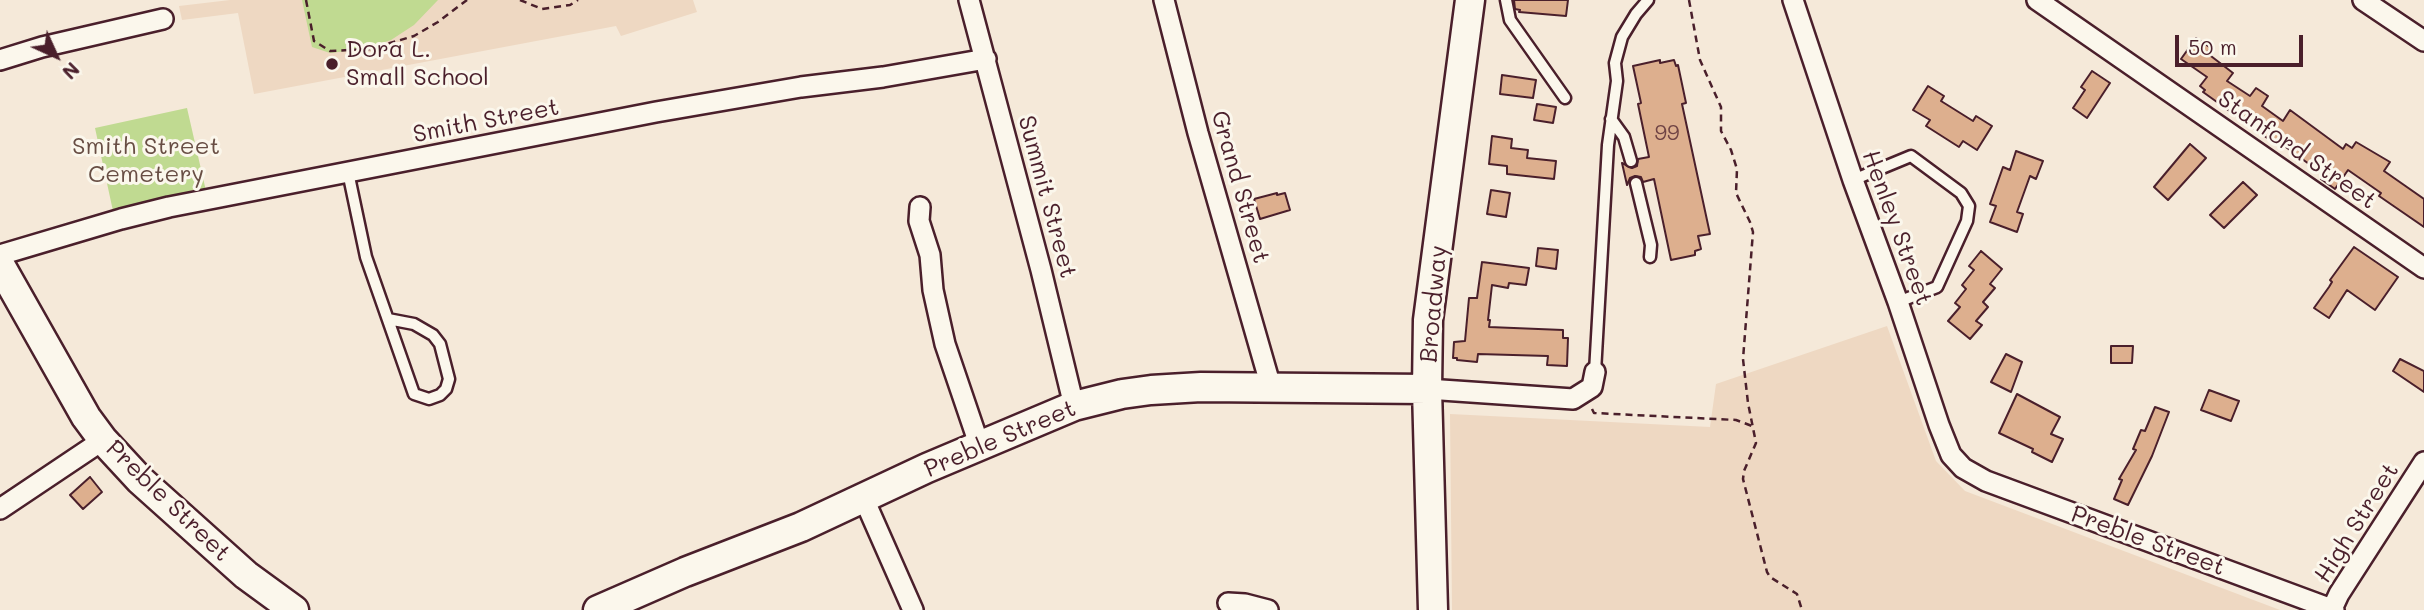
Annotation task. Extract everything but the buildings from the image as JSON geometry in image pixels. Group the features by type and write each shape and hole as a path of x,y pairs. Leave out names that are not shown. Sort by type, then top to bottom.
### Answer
{"street":[{"name":"Summit Street","path":"969,0 1041,270 1074,407"},
{"name":"Grand Street","path":"1164,0 1198,133 1271,387"},
{"name":"Broadway","path":"1433,610 1427,390 1429,320 1471,0"},
{"name":"Henley Street","path":"1793,0 1938,425 1951,455 1963,468"},
{"name":"Stanford Street","path":"2037,0 2424,268"},
{"path":"2363,0 2424,41"},
{"path":"0,60 163,19"},
{"name":"Smith Street","path":"0,256 169,207 656,111 801,86 883,77 986,59"},
{"path":"920,207 919,221 930,255 933,290 945,344 980,447"},
{"name":"Preble Street","path":"0,265 86,417 103,440 140,480 246,575 294,610"},
{"path":"1427,390 1573,399 1592,387 1595,372"},
{"name":"Preble Street","path":"598,610 864,499 928,468 1074,407 1122,394 1151,390 1271,387 1427,390"},
{"path":"0,509 103,440"},
{"name":"High Street","path":"2333,610 2339,594 2424,462"},
{"name":"Preble Street","path":"1963,468 1986,481 2017,493 2333,610"},
{"path":"864,499 912,610"},
{"path":"1228,603 1268,610"}],"lane":[{"path":"1506,0 1510,20 1565,98"},
{"path":"1595,372 1608,145 1617,81 1615,63 1622,37 1648,0"},
{"path":"1611,119 1624,137 1631,160"},
{"path":"1853,180 1911,156 1961,193 1969,206 1967,221 1937,287 1898,302"},
{"path":"348,172 366,257 414,394 429,399 440,395 446,389 449,379 440,344 433,335 414,324 388,318"},
{"path":"1636,183 1651,245 1650,257"}],"path":[{"path":"306,0 314,41 330,51 370,49 414,36 467,0"},
{"path":"520,0 542,9 570,5 578,0"},
{"path":"1689,0 1700,60 1721,107 1721,131 1737,169 1736,193 1753,232 1743,359 1756,443 1743,479 1767,572 1770,578 1797,594 1802,610"},
{"path":"1583,395 1594,412 1736,420 1752,426"}],"shaded area":[{"name":"Dora L. Small School","path":"230,0 693,0 697,12 621,36 616,26 254,94 238,13 182,20 179,6"},
{"path":"1887,326 1936,461 1965,491 2280,610 1452,610 1450,414 1710,427 1716,384"}],"green space":[{"path":"302,0 438,0 414,25 391,40 364,49 330,53 312,47"},
{"name":"Smith Street Cemetery","path":"187,108 206,191 113,211 95,128"}],"place":[{"name":"Dora L. Small School","path":"332,64"}]}
